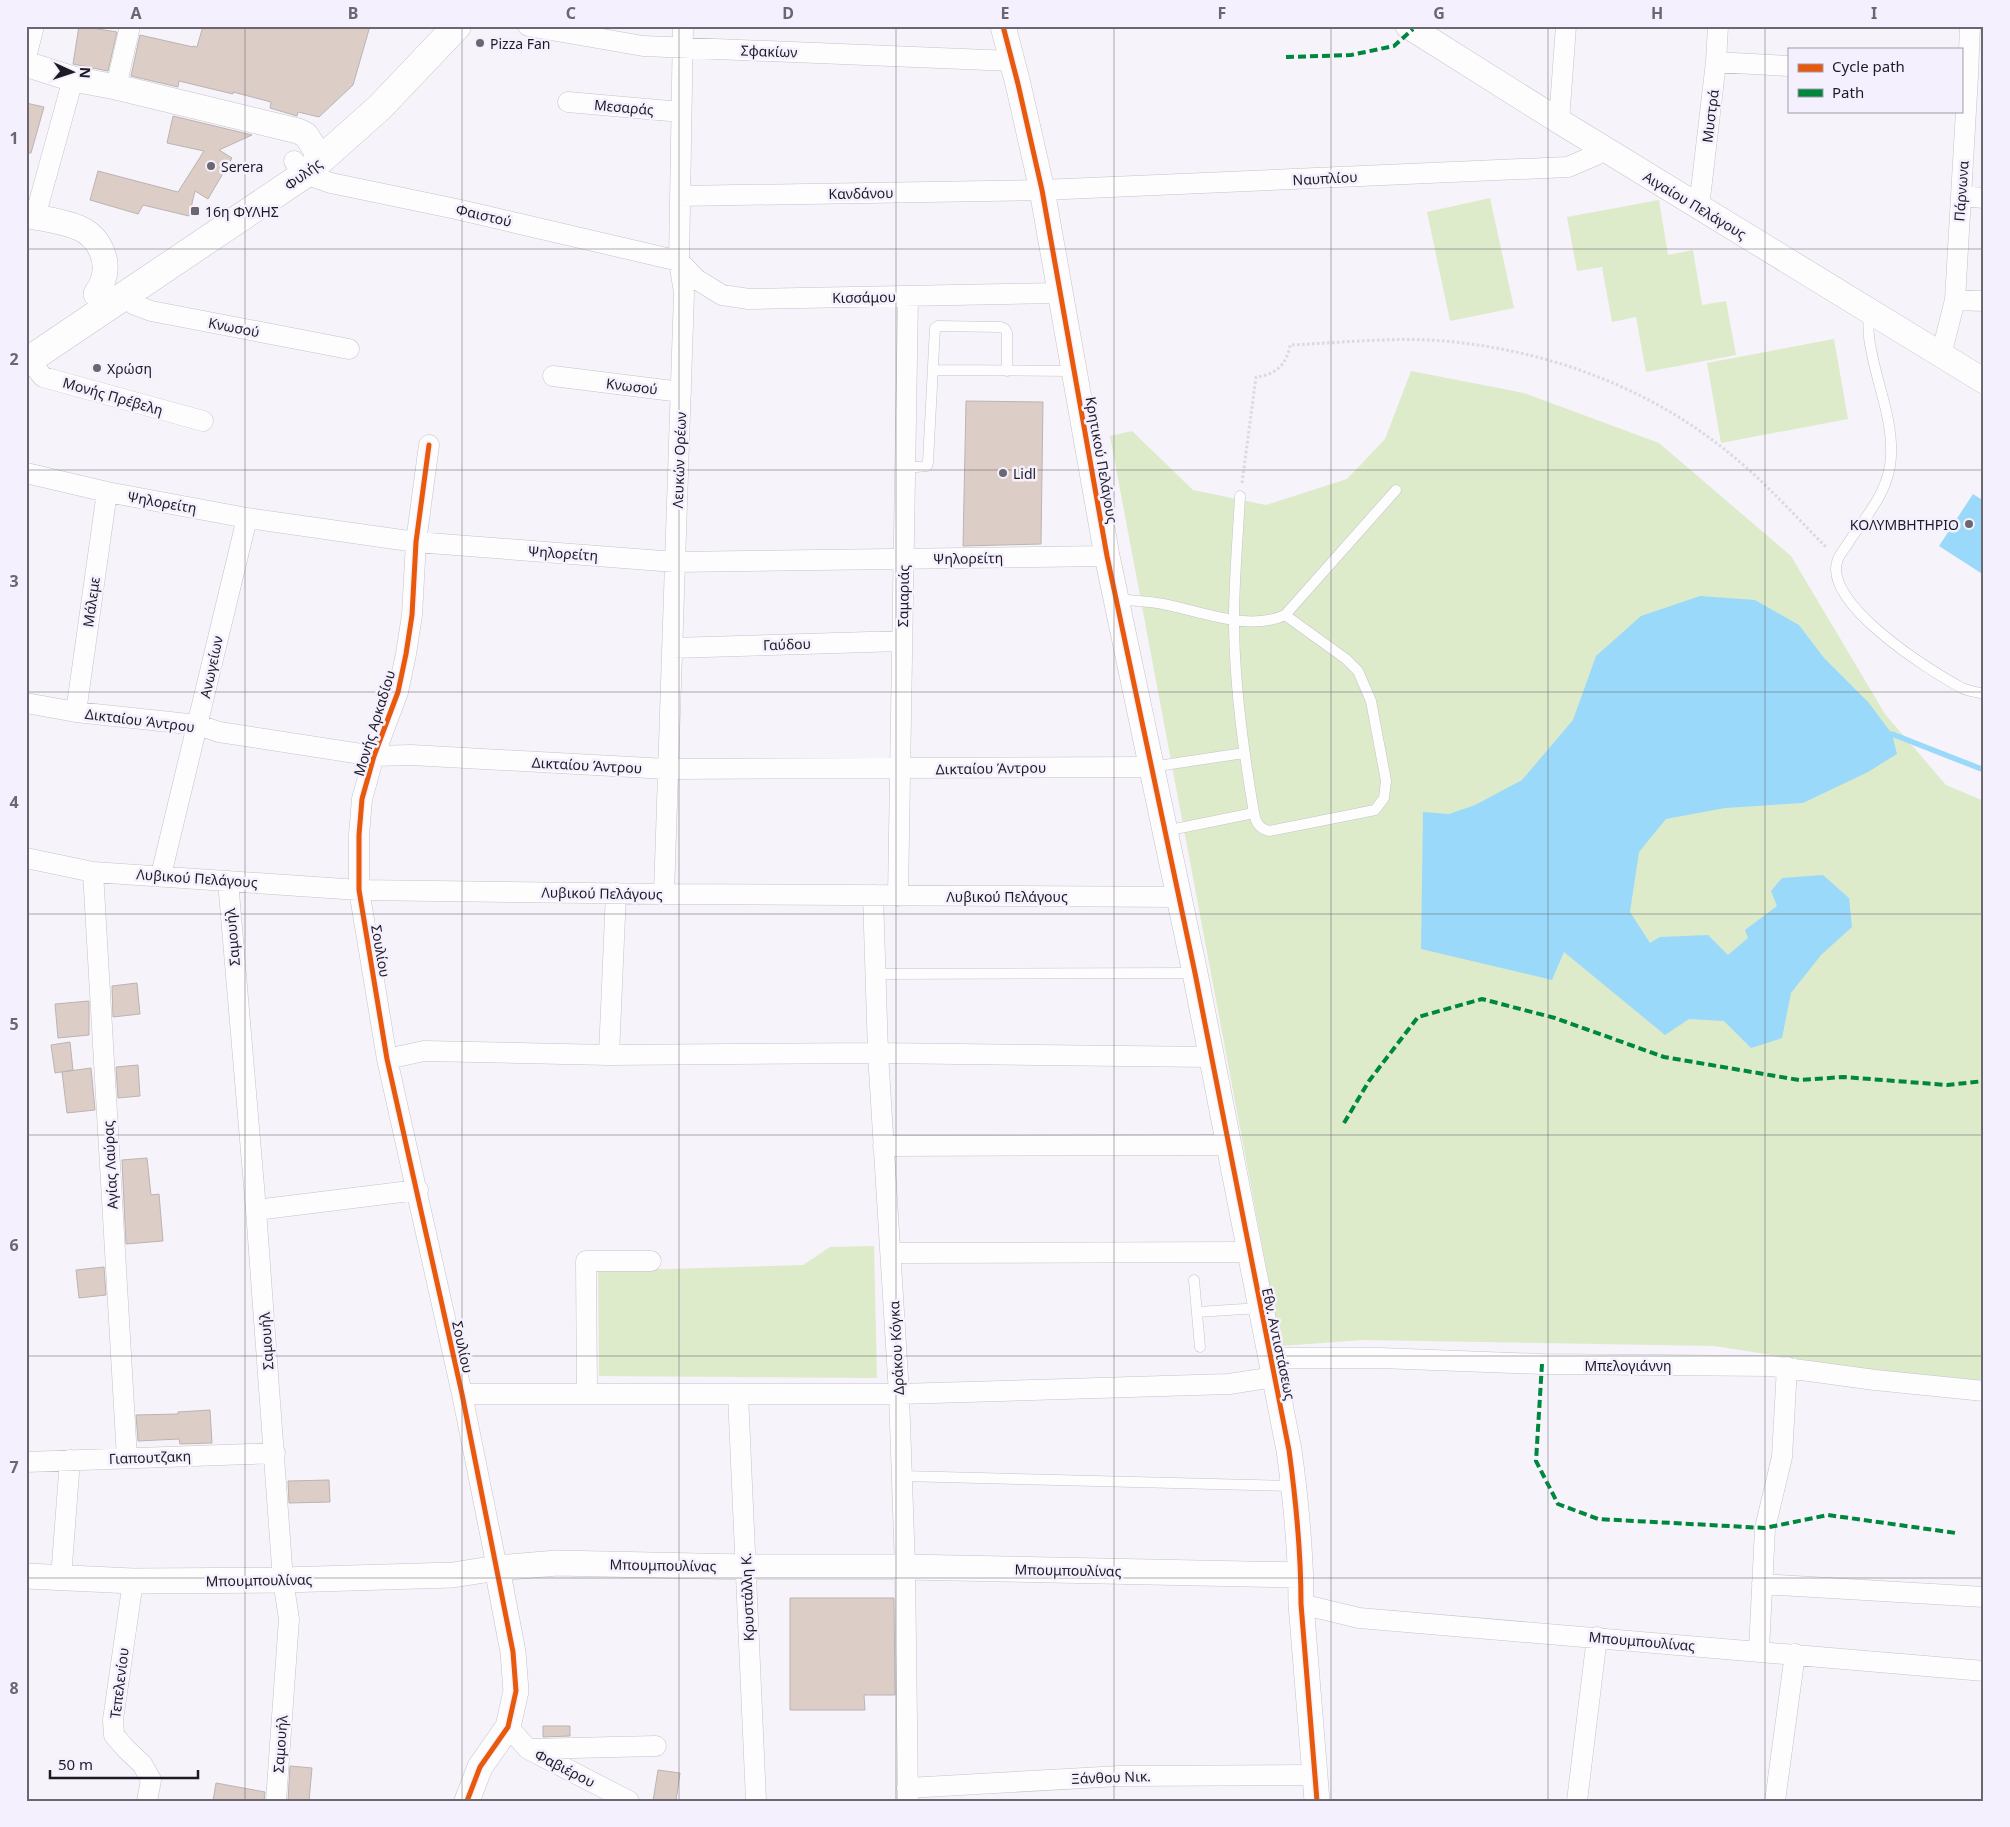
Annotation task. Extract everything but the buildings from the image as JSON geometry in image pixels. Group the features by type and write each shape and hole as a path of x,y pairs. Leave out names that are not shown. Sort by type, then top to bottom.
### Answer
{"main road":[{"name":"Φυλής","path":"27,355 109,295 308,160 380,107 457,26"}],"street":[{"path":"26,57 34,26"},
{"path":"116,87 130,26"},
{"name":"Σφακίων","path":"528,26 643,46 1012,61"},
{"path":"636,26 643,46"},
{"name":"Λευκών Ορέων","path":"664,894 684,293 680,261 683,26"},
{"name":"Κρητικού Πελάγους","path":"1003,26 1042,190 1107,556 1179,897"},
{"name":"Αιγαίου Πελάγους","path":"1408,26 1601,147 1984,380"},
{"path":"1559,121 1566,26"},
{"name":"Μυστρά","path":"1699,206 1716,62 1718,26"},
{"name":"Πάρνωνα","path":"1941,355 1955,300 1974,28"},
{"path":"1716,62 1788,66"},
{"path":"26,64 73,79 116,87 291,128 306,135 308,160"},
{"path":"73,79 31,216 80,228 96,241 103,253 105,265 104,280 109,295"},
{"name":"Μεσαράς","path":"568,102 681,112"},
{"name":"Ναυπλίου","path":"1042,190 1568,167 1596,155 1601,147"},
{"name":"Φαιστού","path":"308,160 331,183 456,209 680,261"},
{"name":"Κανδάνου","path":"680,196 1042,190"},
{"path":"1961,196 1984,198"},
{"name":"Κισσάμου","path":"680,261 696,279 722,295 749,299 1061,293"},
{"name":"Κνωσού","path":"109,295 151,311 349,349"},
{"name":"Σαμαριάς","path":"898,896 908,296"},
{"path":"1955,300 1984,302"},
{"name":"Μονής Πρέβελη","path":"27,355 43,376 203,421"},
{"name":"Κνωσού","path":"553,376 681,392"},
{"name":"Μονής Αρκαδίου","path":"359,890 358,835 362,799 374,756 398,692 406,654 412,615 416,542 429,445"},
{"name":"Ψηλορείτη","path":"26,473 106,492 247,518 416,542 675,562 1107,556"},
{"name":"Μάλεμε","path":"76,712 106,492"},
{"name":"Ανωγείων","path":"161,875 247,518"},
{"name":"Γαύδου","path":"672,648 902,641"},
{"name":"Δικταίου Άντρου","path":"26,703 76,712 198,725 219,732 374,756 411,755 667,769 1151,767"},
{"name":"Λυβικού Πελάγους","path":"26,858 93,872 161,875 359,890 1179,897"},
{"name":"Αγίας Λαύρας","path":"93,872 127,1458"},
{"name":"Σαμουήλ","path":"228,881 256,1210 283,1580 289,1619 276,1801"},
{"name":"Σουλίου","path":"359,890 387,1058 462,1394 513,1652 516,1691 508,1727 480,1766 467,1801"},
{"path":"609,1055 616,893"},
{"name":"Δράκου Κόγκα","path":"873,895 878,1054 899,1394 905,1567 908,1795"},
{"name":"Εθν. Αντιστάσεως","path":"1179,897 1294,1486 1301,1575 1301,1604 1317,1801"},
{"path":"387,1058 424,1051 609,1055 878,1054 1210,1058"},
{"path":"883,1146 1228,1145"},
{"path":"256,1210 418,1190"},
{"path":"891,1253 1249,1252"},
{"path":"587,1394 586,1261 651,1261"},
{"name":"Μπελογιάννη","path":"462,1394 899,1394 1229,1384 1272,1367 1380,1358 1542,1364 1754,1366 1787,1368 1875,1380 1984,1391"},
{"path":"1759,1650 1765,1528 1782,1457 1787,1368"},
{"name":"Κρυστάλλη Κ.","path":"738,1394 756,1801"},
{"name":"Γιαπουτζακη","path":"26,1462 274,1453"},
{"path":"61,1578 70,1460"},
{"name":"Μπουμπουλίνας","path":"26,1576 133,1582 283,1580 453,1575 497,1568 557,1563 746,1567 905,1567 1301,1575"},
{"name":"Τεπελενίου","path":"133,1582 113,1720 114,1735 142,1764 150,1780 147,1801"},
{"path":"1762,1584 1984,1597"},
{"name":"Μπουμπουλίνας","path":"1301,1604 1359,1618 1759,1650 1984,1671"},
{"path":"1577,1801 1597,1637"},
{"path":"1775,1801 1795,1654"},
{"name":"Φαβιέρου","path":"508,1727 528,1749 617,1798"},
{"path":"528,1749 656,1746"},
{"name":"Ξάνθου Νικ.","path":"908,1795 1120,1776 1316,1775"}],"lane":[{"path":"1869,310 1870,347 1889,428 1892,456 1888,477 1880,496 1838,559 1836,578 1848,597 1876,629 1897,647 1964,688 1984,694"},
{"path":"905,468 927,466 928,462 934,332 938,326 1005,328 1008,333 1007,371"},
{"path":"933,370 1075,371"},
{"path":"1116,599 1162,604 1234,619 1274,620 1285,615 1396,490"},
{"path":"1240,496 1234,619 1237,674 1244,753 1254,813 1256,822 1262,829 1269,831 1375,810 1384,798 1386,782 1372,701 1358,671 1346,659 1285,615"},
{"path":"1151,767 1244,753"},
{"path":"1165,831 1254,813"},
{"path":"875,974 1195,973"},
{"path":"1194,1280 1200,1347"},
{"path":"1197,1312 1260,1308"},
{"path":"902,1476 1294,1486"}],"path":[{"path":"1240,496 1256,377 1274,372 1282,366 1286,360 1290,345 1397,340 1459,343 1518,353 1564,365 1600,378 1660,406 1688,423 1736,458 1838,559"}],"green space":[{"path":"1490,198 1514,308 1450,321 1427,212"},
{"path":"1659,200 1668,255 1693,250 1702,305 1726,301 1736,355 1646,372 1636,317 1612,322 1602,267 1577,271 1567,217"},
{"path":"1834,339 1848,419 1721,443 1707,363"},
{"path":"1411,371 1524,393 1659,443 1791,556 1885,714 1946,785 1984,801 1984,1383 1836,1365 1714,1346 1363,1340 1281,1346 1110,436 1132,431 1193,490 1266,505 1347,479 1385,439"},
{"path":"874,1246 877,1378 599,1376 598,1271 803,1265 830,1247"}],"water":[{"name":"ΚΟΛΥΜΒΗΤΗΡΙΟ","path":"1973,494 1984,501 1984,575 1939,546"},
{"path":"1700,596 1755,600 1799,625 1824,658 1869,703 1892,734 1897,754 1868,772 1803,803 1725,808 1666,819 1639,852 1630,912 1650,943 1660,937 1708,935 1728,955 1748,938 1745,930 1777,906 1771,891 1782,878 1823,875 1849,898 1852,927 1821,955 1791,993 1782,1038 1751,1048 1724,1021 1689,1019 1665,1035 1564,952 1552,980 1421,949 1423,812 1449,814 1475,805 1522,780 1573,720 1596,656 1641,616"}],"waterway":[{"path":"1892,734 1984,770"}],"marked path":[{"path":"1286,57 1351,55 1394,46 1413,29"},
{"path":"1344,1123 1369,1081 1418,1017 1482,999 1555,1018 1664,1057 1799,1080 1844,1077 1947,1085 1984,1081"},
{"path":"1542,1364 1536,1461 1558,1504 1598,1519 1765,1528 1828,1515 1956,1533"}],"cycle path":[{"path":"1003,26 1042,190 1107,556 1195,973 1289,1450 1298,1527 1301,1604 1317,1801"},
{"path":"429,445 416,542 412,615 406,654 398,692 374,756 362,799 359,835 359,890 387,1059 462,1394 513,1652 516,1691 508,1727 480,1767 467,1801"}],"place":[{"name":"Pizza Fan","path":"480,43"},
{"name":"Serera","path":"211,166"},
{"name":"16η ΦΥΛΗΣ","path":"195,211"},
{"name":"Χρώση","path":"97,368"},
{"name":"Lidl","path":"1003,473"},
{"name":"ΚΟΛΥΜΒΗΤΗΡΙΟ","path":"1969,524"}]}
